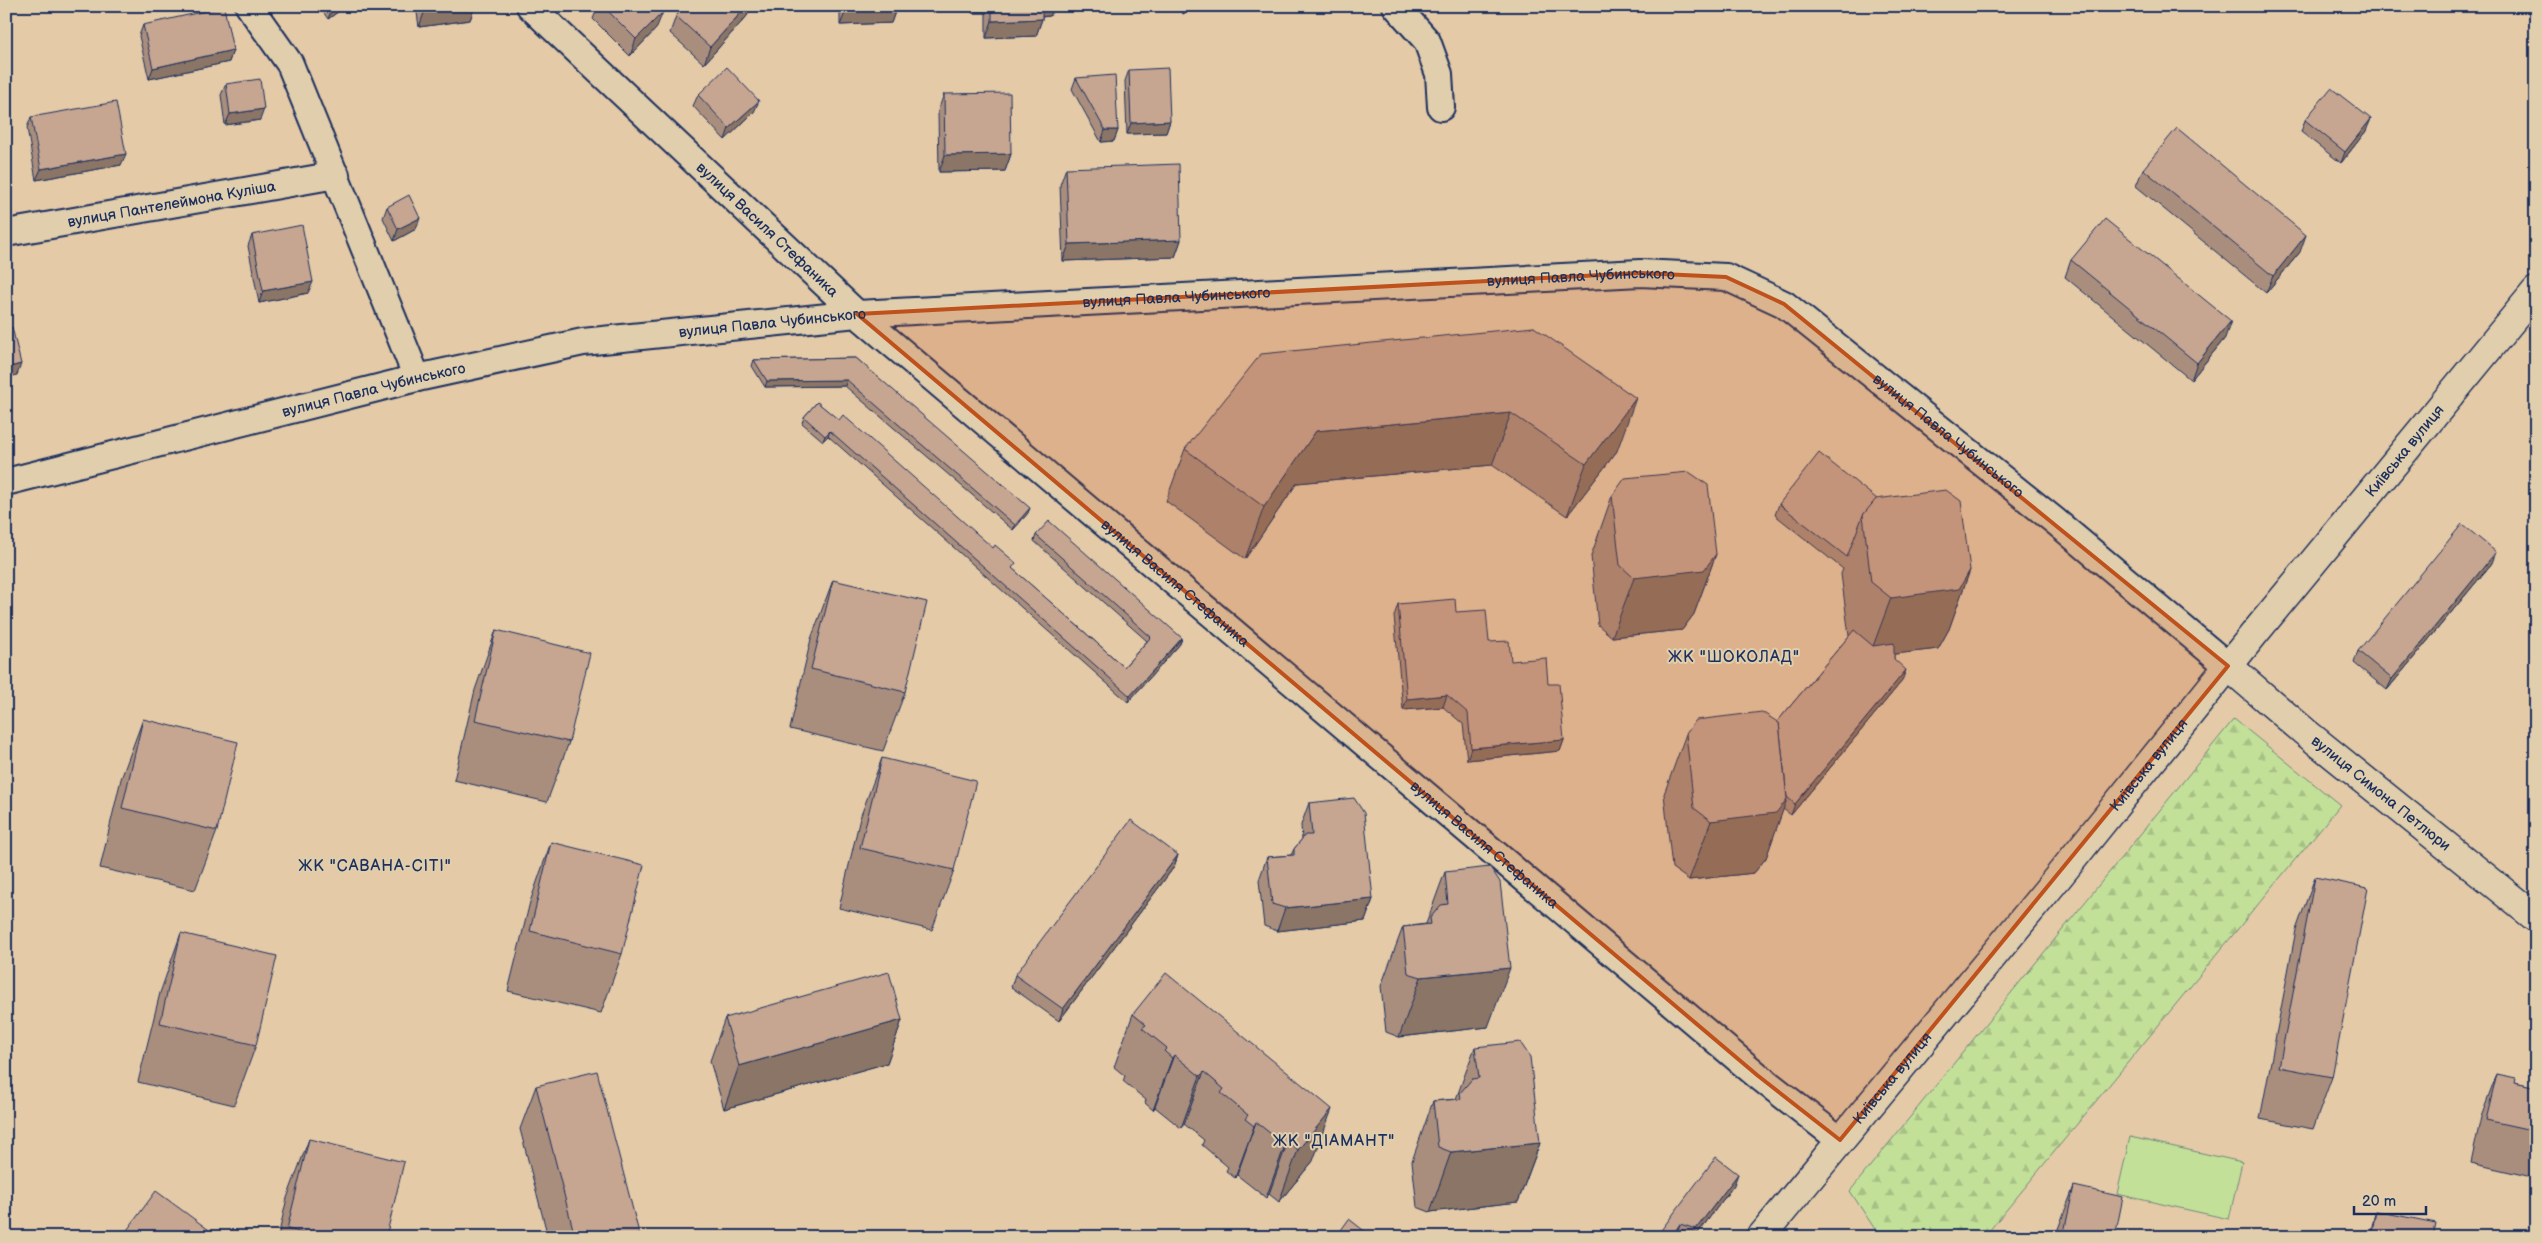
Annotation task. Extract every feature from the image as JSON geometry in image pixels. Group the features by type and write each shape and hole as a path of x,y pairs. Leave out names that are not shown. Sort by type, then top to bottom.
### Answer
{"main road":[{"name":"Київська вулиця","path":"1761,1237 2060,876 2228,666 2536,291"},
{"name":"вулиця Симона Петлюри","path":"2228,666 2326,750 2536,918"}],"street":[{"path":"249,6 290,64 417,378"},
{"name":"вулиця Василя Стефаника","path":"530,6 857,314 1749,1069 1840,1140"},
{"path":"1396,6 1427,41 1439,74 1441,107"},
{"name":"вулиця Пантелеймона Куліша","path":"6,233 336,175"},
{"name":"вулиця Павла Чубинського","path":"6,482 417,378 583,342 857,314 1640,273 1726,278 1784,304 2055,521 2228,666"}],"highlighted area":[{"path":"1640,273 1726,277 1784,304 2228,666 1840,1140 1757,1075 857,314"}],"green space":[{"path":"2234,719 2340,805 1984,1237 1880,1237 1850,1191"},
{"path":"2130,1137 2242,1162 2229,1219 2117,1194"}],"building":[{"path":"424,6 451,6 425,10"},
{"path":"603,6 657,6 663,12 636,39"},
{"path":"685,6 747,6 710,47 676,16"},
{"path":"847,6 897,6 847,8"},
{"path":"992,6 1042,6 1042,19 992,21"},
{"path":"224,7 233,50 153,68 143,25"},
{"path":"727,67 759,101 729,128 698,95"},
{"path":"1168,68 1170,121 1131,123 1129,70"},
{"path":"1115,75 1118,130 1105,130 1076,78"},
{"path":"260,79 264,109 230,114 226,84"},
{"path":"2331,88 2371,119 2345,152 2305,120"},
{"path":"1010,93 1011,154 945,155 944,94"},
{"path":"116,102 126,154 41,169 31,117"},
{"path":"2177,128 2306,235 2273,276 2143,169"},
{"path":"1179,164 1181,240 1069,244 1066,168"},
{"path":"409,195 420,218 398,229 387,207"},
{"path":"2105,219 2231,321 2197,363 2071,260"},
{"path":"302,225 313,282 263,291 252,235"},
{"path":"12,327 21,364 6,368 6,328"},
{"path":"1534,327 1636,398 1586,464 1511,413 1316,431 1264,507 1185,449 1261,354"},
{"path":"856,358 1030,508 1015,525 847,380 767,381 754,360"},
{"path":"817,402 839,420 843,415 993,548 995,545 1016,563 1012,568 1124,667 1151,637 1036,535 1049,521 1182,638 1130,696 830,431 825,436 804,417"},
{"path":"1819,453 1877,499 1863,515 1847,557 1779,504"},
{"path":"1689,472 1708,485 1716,554 1704,570 1634,578 1620,565 1612,496 1625,478"},
{"path":"1946,490 1961,501 1970,570 1959,589 1891,598 1871,582 1863,515 1876,499"},
{"path":"2462,524 2496,552 2392,679 2358,651"},
{"path":"833,580 927,602 905,692 811,669"},
{"path":"1455,599 1456,612 1486,610 1489,642 1509,641 1511,661 1546,658 1548,684 1559,684 1564,740 1471,748 1468,713 1447,695 1407,699 1398,604"},
{"path":"496,630 590,653 569,742 475,720"},
{"path":"1854,630 1873,646 1894,643 1894,659 1906,670 1795,804 1787,797 1779,723 1777,722"},
{"path":"1762,712 1779,723 1787,799 1776,813 1711,821 1694,808 1686,734 1696,720"},
{"path":"143,719 238,742 217,831 122,808"},
{"path":"882,758 976,781 954,870 860,848"},
{"path":"1354,798 1364,813 1373,899 1285,908 1272,904 1267,857 1294,855 1294,849 1305,835 1312,835 1309,803"},
{"path":"1131,820 1178,855 1063,1009 1015,975"},
{"path":"551,842 644,865 622,954 530,931"},
{"path":"1490,867 1500,882 1510,968 1421,977 1408,973 1403,927 1431,924 1430,918 1441,905 1448,904 1445,872"},
{"path":"2315,877 2368,888 2332,1077 2279,1067"},
{"path":"181,933 277,956 256,1045 160,1023"},
{"path":"889,972 902,1020 739,1066 725,1018"},
{"path":"1166,973 1332,1109 1298,1150 1288,1141 1285,1145 1256,1122 1254,1126 1245,1119 1248,1115 1221,1093 1224,1089 1204,1072 1200,1076 1174,1055 1172,1058 1164,1051 1167,1048 1142,1028 1146,1025 1133,1014"},
{"path":"1520,1042 1530,1057 1540,1143 1451,1152 1438,1147 1433,1101 1461,1099 1460,1093 1472,1079 1479,1078 1475,1047"},
{"path":"597,1071 640,1237 575,1237 536,1086"},
{"path":"2497,1074 2516,1078 2515,1082 2536,1087 2536,1131 2486,1120"},
{"path":"309,1139 404,1162 386,1237 320,1237 287,1229"},
{"path":"1716,1157 1738,1174 1696,1229 1680,1224 1671,1237 1656,1237"},
{"path":"2074,1186 2123,1197 2115,1237 2063,1237"},
{"path":"156,1191 209,1230 204,1237 122,1237"},
{"path":"2376,1211 2436,1223 2433,1237 2371,1237"},
{"path":"1349,1219 1372,1237 1336,1237"}],"district":[{"name":"ЖК \"ШОКОЛАД\"","path":"1734,656"},
{"name":"ЖК \"САВАНА-СІТІ\"","path":"375,865"},
{"name":"ЖК \"ДІАМАНТ\"","path":"1334,1140"}]}
